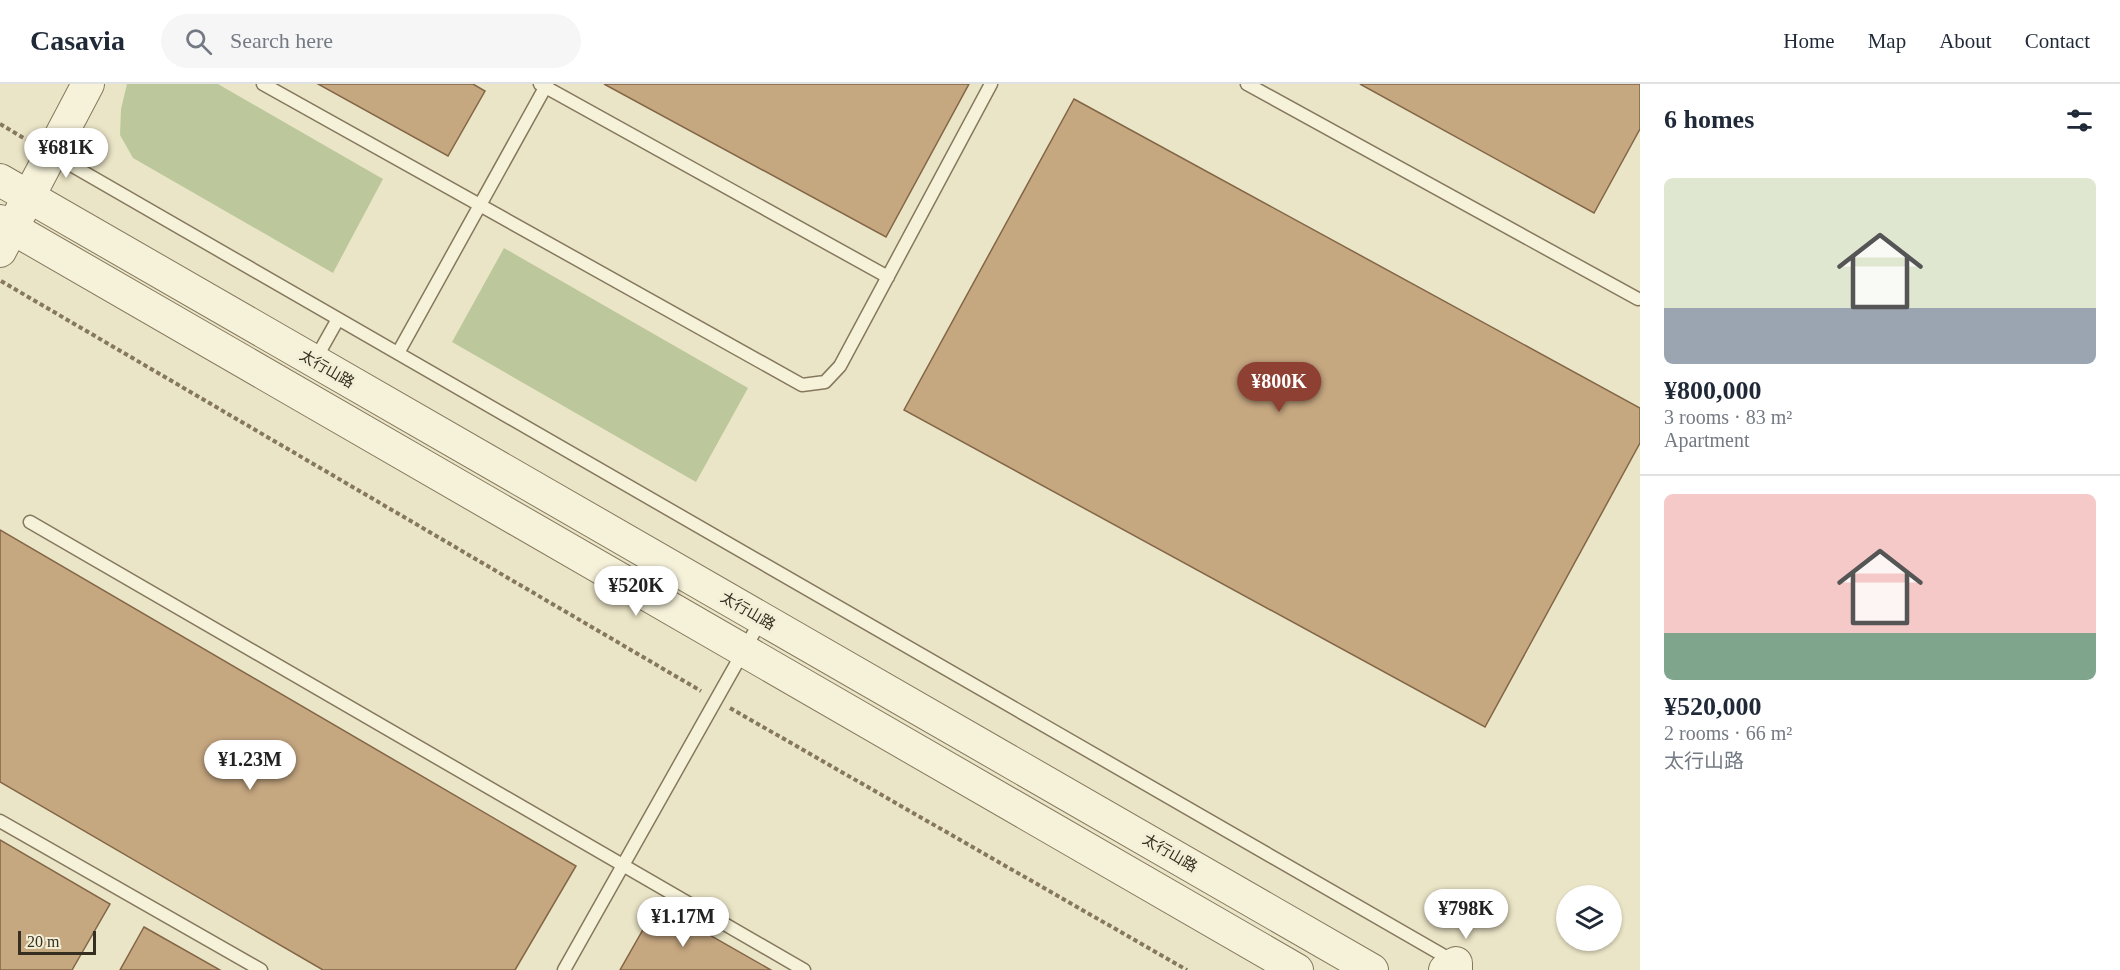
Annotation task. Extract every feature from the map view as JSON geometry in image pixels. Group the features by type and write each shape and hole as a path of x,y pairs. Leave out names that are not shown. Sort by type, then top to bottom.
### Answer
{"street":[{"path":"88,84 28,197 4,233 744,650 1297,970"},
{"name":"太行山路","path":"0,180 1372,970"}],"lane":[{"path":"262,84 802,385 825,382 840,366 991,84"},
{"path":"1247,84 1638,299"},
{"path":"398,353 544,85 888,277"},
{"path":"51,154 1457,968"},
{"path":"315,361 338,319"},
{"path":"30,522 804,970"},
{"path":"564,970 762,619"},
{"path":"0,821 261,970"}],"path":[{"path":"0,280 716,700 1187,970"}],"green space":[{"path":"127,84 218,84 383,179 333,273 133,158 120,135 121,109"},
{"path":"504,248 748,388 696,482 452,342"}],"building":[{"path":"318,84 473,84 485,91 448,156"},
{"path":"604,84 969,84 886,237"},
{"path":"1360,84 1640,84 1640,129 1594,213"},
{"path":"1074,99 1640,408 1640,443 1485,727 904,410"},
{"path":"0,530 576,866 515,970 323,970 0,782"},
{"path":"0,840 110,904 72,970 0,970"},
{"path":"657,905 771,970 620,970"},
{"path":"144,927 220,970 120,970"}]}
